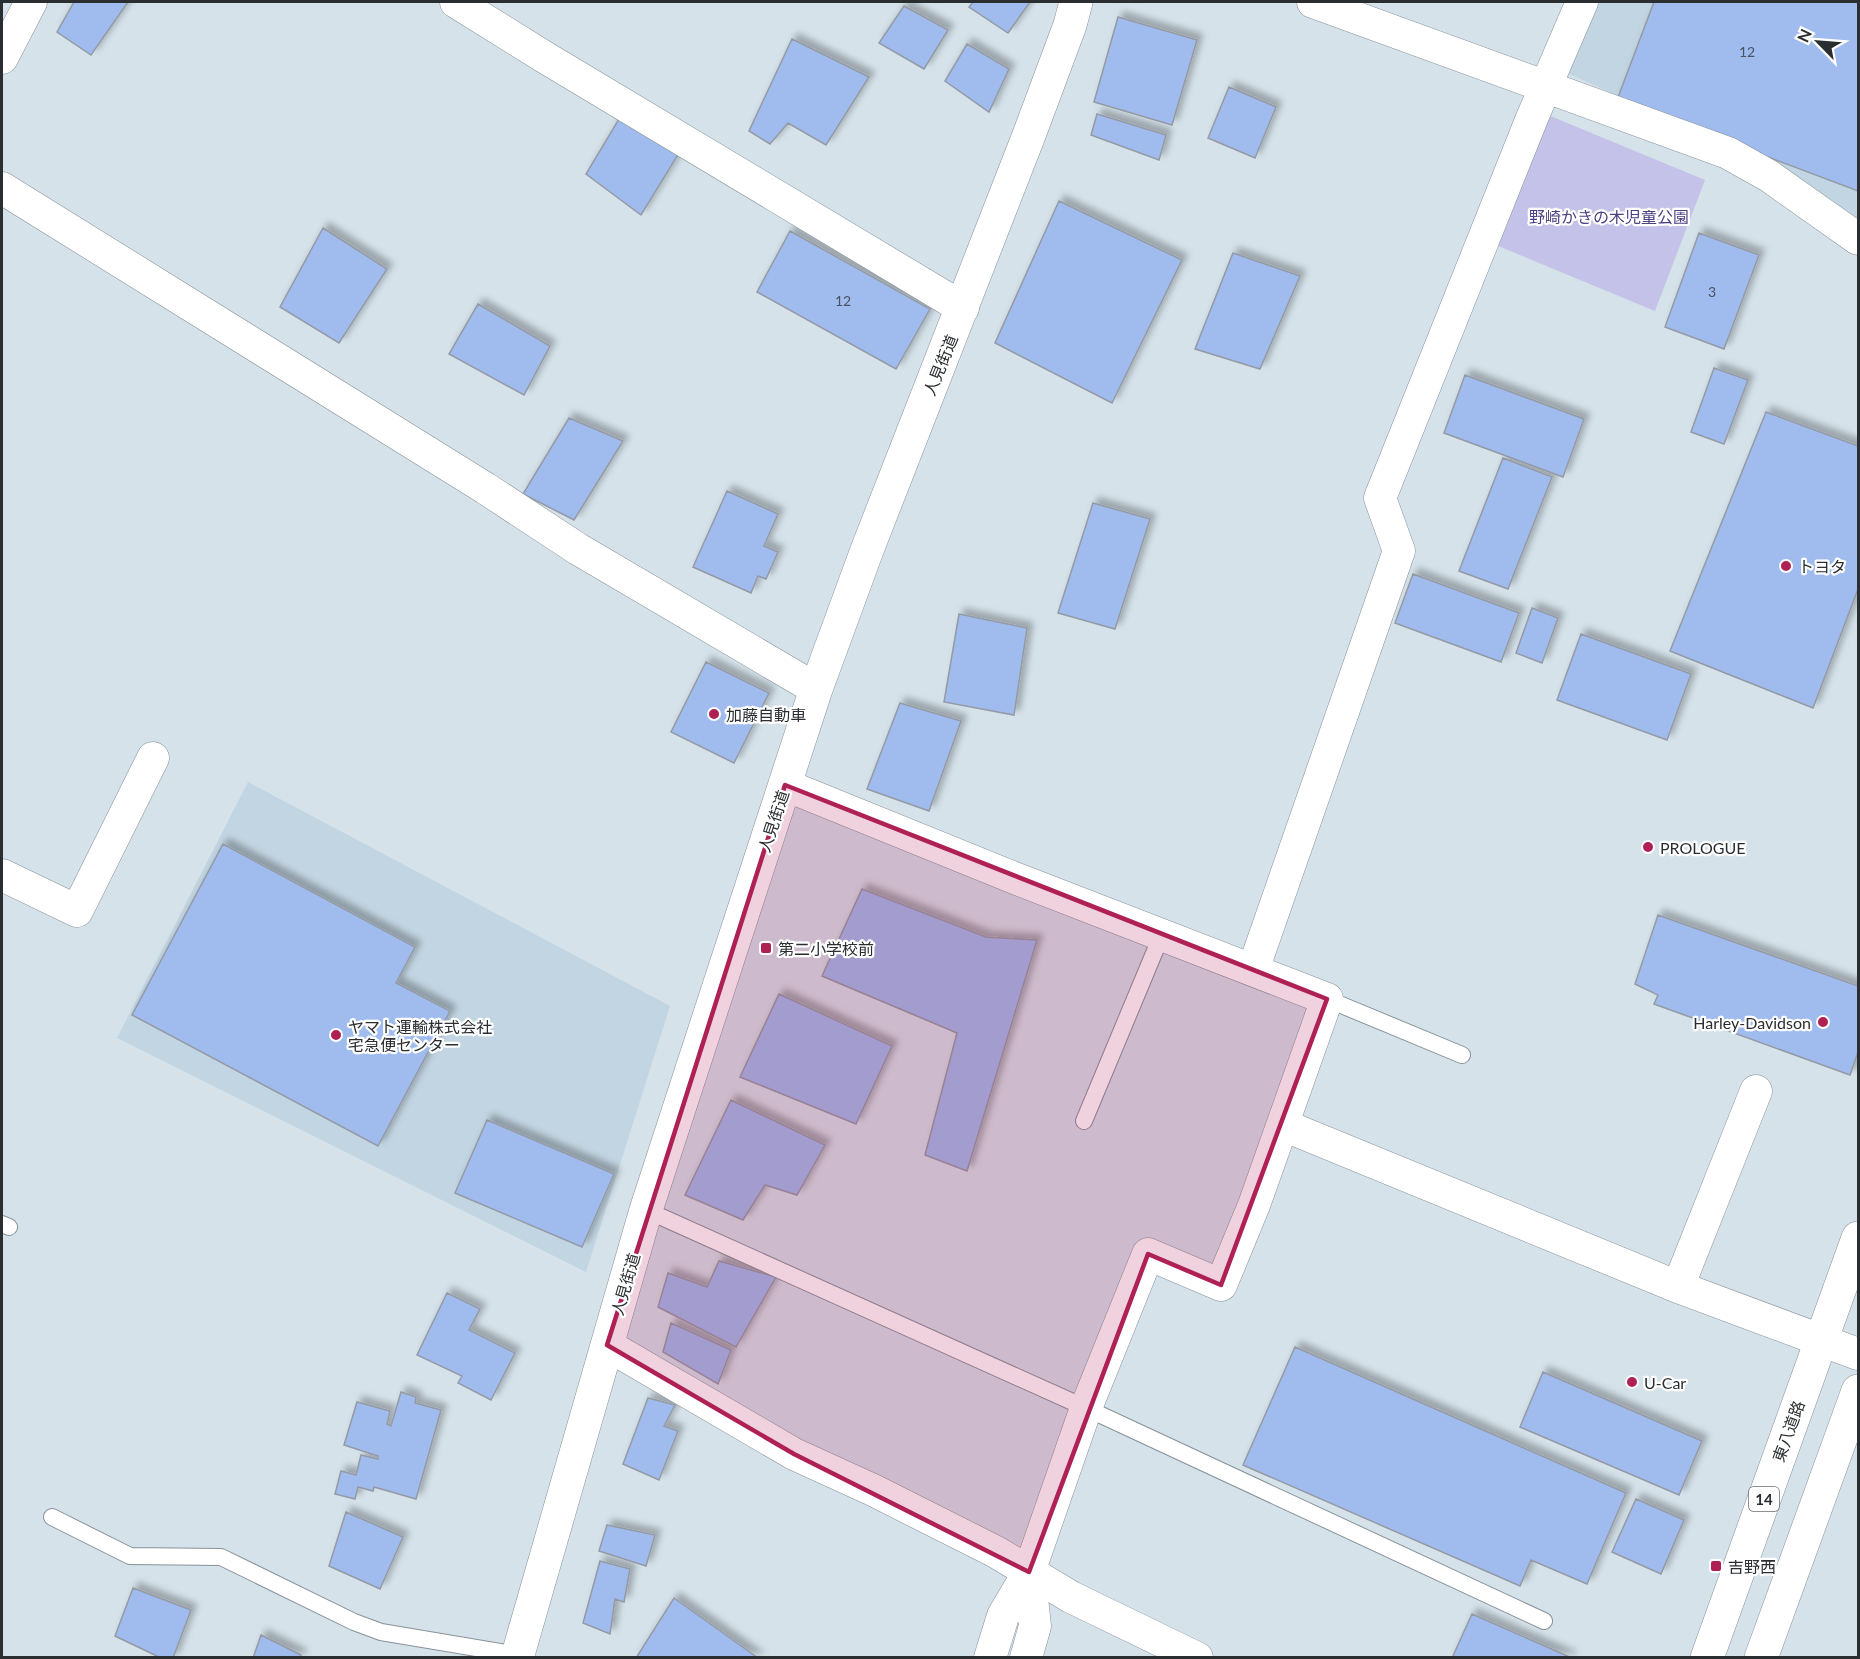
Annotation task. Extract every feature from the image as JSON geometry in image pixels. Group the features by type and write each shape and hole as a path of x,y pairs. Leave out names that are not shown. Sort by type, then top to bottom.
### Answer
{"main road":[{"name":"人見街道","path":"518,1656 646,1210 816,689 867,550 1037,113 1070,25 1076,2"},
{"name":"東八道路","path":"1707,1658 1858,1239"},
{"path":"1761,1658 1858,1391"}],"street":[{"path":"2,58 31,2"},
{"path":"456,2 963,308"},
{"path":"1313,2 1728,153 1769,176 1858,239"},
{"path":"1253,970 1399,551 1380,498 1545,85 1582,2"},
{"path":"2,188 485,488 578,549 816,689"},
{"path":"2,875 77,911 153,758"},
{"path":"785,785 1012,877 1327,999 1254,1205 1221,1285 1148,1254 1086,1408 1029,1572 1003,1616 990,1658"},
{"path":"1678,1287 1756,1091"},
{"path":"1282,1125 1678,1287 1858,1354"},
{"path":"607,1345 794,1454 873,1490 996,1552 1071,1597 1197,1658"},
{"path":"1026,1658 1035,1626 1029,1572"}],"lane":[{"path":"1084,1121 1162,934"},
{"path":"1327,999 1462,1055"},
{"path":"646,1210 1086,1408 1544,1621"},
{"path":"52,1517 130,1556 221,1557 354,1622 381,1632 518,1656"}],"highlighted area":[{"path":"785,785 1327,999 1221,1285 1148,1254 1029,1572 794,1454 607,1345"}],"shaded area":[{"path":"1596,2 1858,2 1858,219 1783,170 1565,72"},
{"path":"248,782 670,1006 586,1272 117,1038"}],"green space":[{"name":"野崎かきの木児童公園","path":"1543,113 1705,180 1655,311 1491,243"}],"building":[{"path":"74,2 128,2 91,55 57,32"},
{"path":"973,2 1030,2 1008,33 969,7"},
{"path":"1654,2 1858,2 1858,191 1617,100"},
{"path":"904,6 948,30 924,69 879,43"},
{"path":"1118,17 1197,40 1172,125 1094,102"},
{"path":"792,39 869,77 826,145 788,123 770,144 749,131"},
{"path":"967,44 1009,69 989,112 945,81"},
{"path":"1229,87 1276,107 1255,158 1208,138"},
{"path":"1097,114 1166,135 1159,160 1091,135"},
{"path":"619,119 679,153 641,215 586,174"},
{"path":"1059,201 1182,260 1112,403 995,343"},
{"path":"323,228 387,269 339,343 280,307"},
{"path":"790,231 930,309 896,369 757,292"},
{"path":"1699,233 1759,255 1724,349 1665,327"},
{"path":"1233,253 1300,276 1260,369 1195,349"},
{"path":"478,304 550,346 524,395 449,354"},
{"path":"1714,368 1748,380 1724,444 1691,432"},
{"path":"1465,375 1584,419 1563,477 1444,433"},
{"path":"1766,412 1858,446 1858,589 1813,708 1670,651"},
{"path":"569,418 623,441 574,520 523,494"},
{"path":"1503,458 1552,477 1508,589 1459,571"},
{"path":"727,491 778,514 764,546 778,552 766,579 758,576 751,593 693,567"},
{"path":"1093,503 1150,519 1115,629 1058,613"},
{"path":"1413,574 1519,613 1501,662 1395,623"},
{"path":"1532,608 1558,618 1542,663 1516,653"},
{"path":"959,614 1027,628 1014,715 944,702"},
{"path":"1581,634 1691,674 1667,740 1557,700"},
{"path":"706,662 769,693 734,763 671,732"},
{"path":"900,703 961,721 929,811 867,789"},
{"path":"223,844 415,947 396,983 450,1011 378,1146 132,1015"},
{"path":"862,889 986,937 1037,940 967,1171 925,1155 957,1033 822,976"},
{"path":"1658,915 1858,986 1858,1052 1850,1075 1654,1004 1658,995 1635,984"},
{"path":"779,994 892,1046 856,1124 740,1077"},
{"path":"731,1100 825,1145 797,1195 765,1185 743,1220 685,1195"},
{"path":"487,1120 614,1174 582,1247 455,1193"},
{"path":"719,1261 776,1277 736,1347 658,1307 668,1273 707,1287"},
{"path":"447,1293 480,1309 469,1330 515,1353 491,1400 458,1383 462,1376 417,1355"},
{"path":"671,1323 731,1350 718,1384 663,1352"},
{"path":"1295,1347 1626,1493 1587,1584 1531,1560 1520,1586 1243,1465"},
{"path":"1543,1372 1702,1441 1679,1495 1520,1427"},
{"path":"401,1392 416,1397 415,1403 441,1410 416,1499 374,1487 373,1491 358,1487 355,1499 335,1494 341,1471 356,1475 361,1455 378,1459 378,1456 344,1445 357,1402 390,1411 387,1424 391,1426"},
{"path":"648,1398 675,1405 664,1426 678,1431 659,1480 623,1464"},
{"path":"1636,1499 1684,1520 1661,1574 1612,1552"},
{"path":"346,1512 403,1537 380,1589 329,1566"},
{"path":"607,1525 655,1535 646,1566 599,1551"},
{"path":"600,1561 630,1569 624,1602 615,1599 610,1634 583,1623"},
{"path":"133,1588 191,1610 173,1658 161,1658 115,1636"},
{"path":"674,1598 758,1658 636,1658"},
{"path":"1472,1614 1572,1658 1452,1658"},
{"path":"261,1635 301,1655 300,1658 253,1658"}],"place":[{"name":"トヨタ","path":"1786,566"},
{"name":"加藤自動車","path":"714,714"},
{"name":"PROLOGUE","path":"1648,847"},
{"name":"第二小学校前","path":"766,948"},
{"name":"Harley-Davidson","path":"1823,1022"},
{"name":"ヤマト運輸株式会社 宅急便センター","path":"336,1035"},
{"name":"U-Car","path":"1632,1382"},
{"name":"吉野西","path":"1716,1566"}]}
